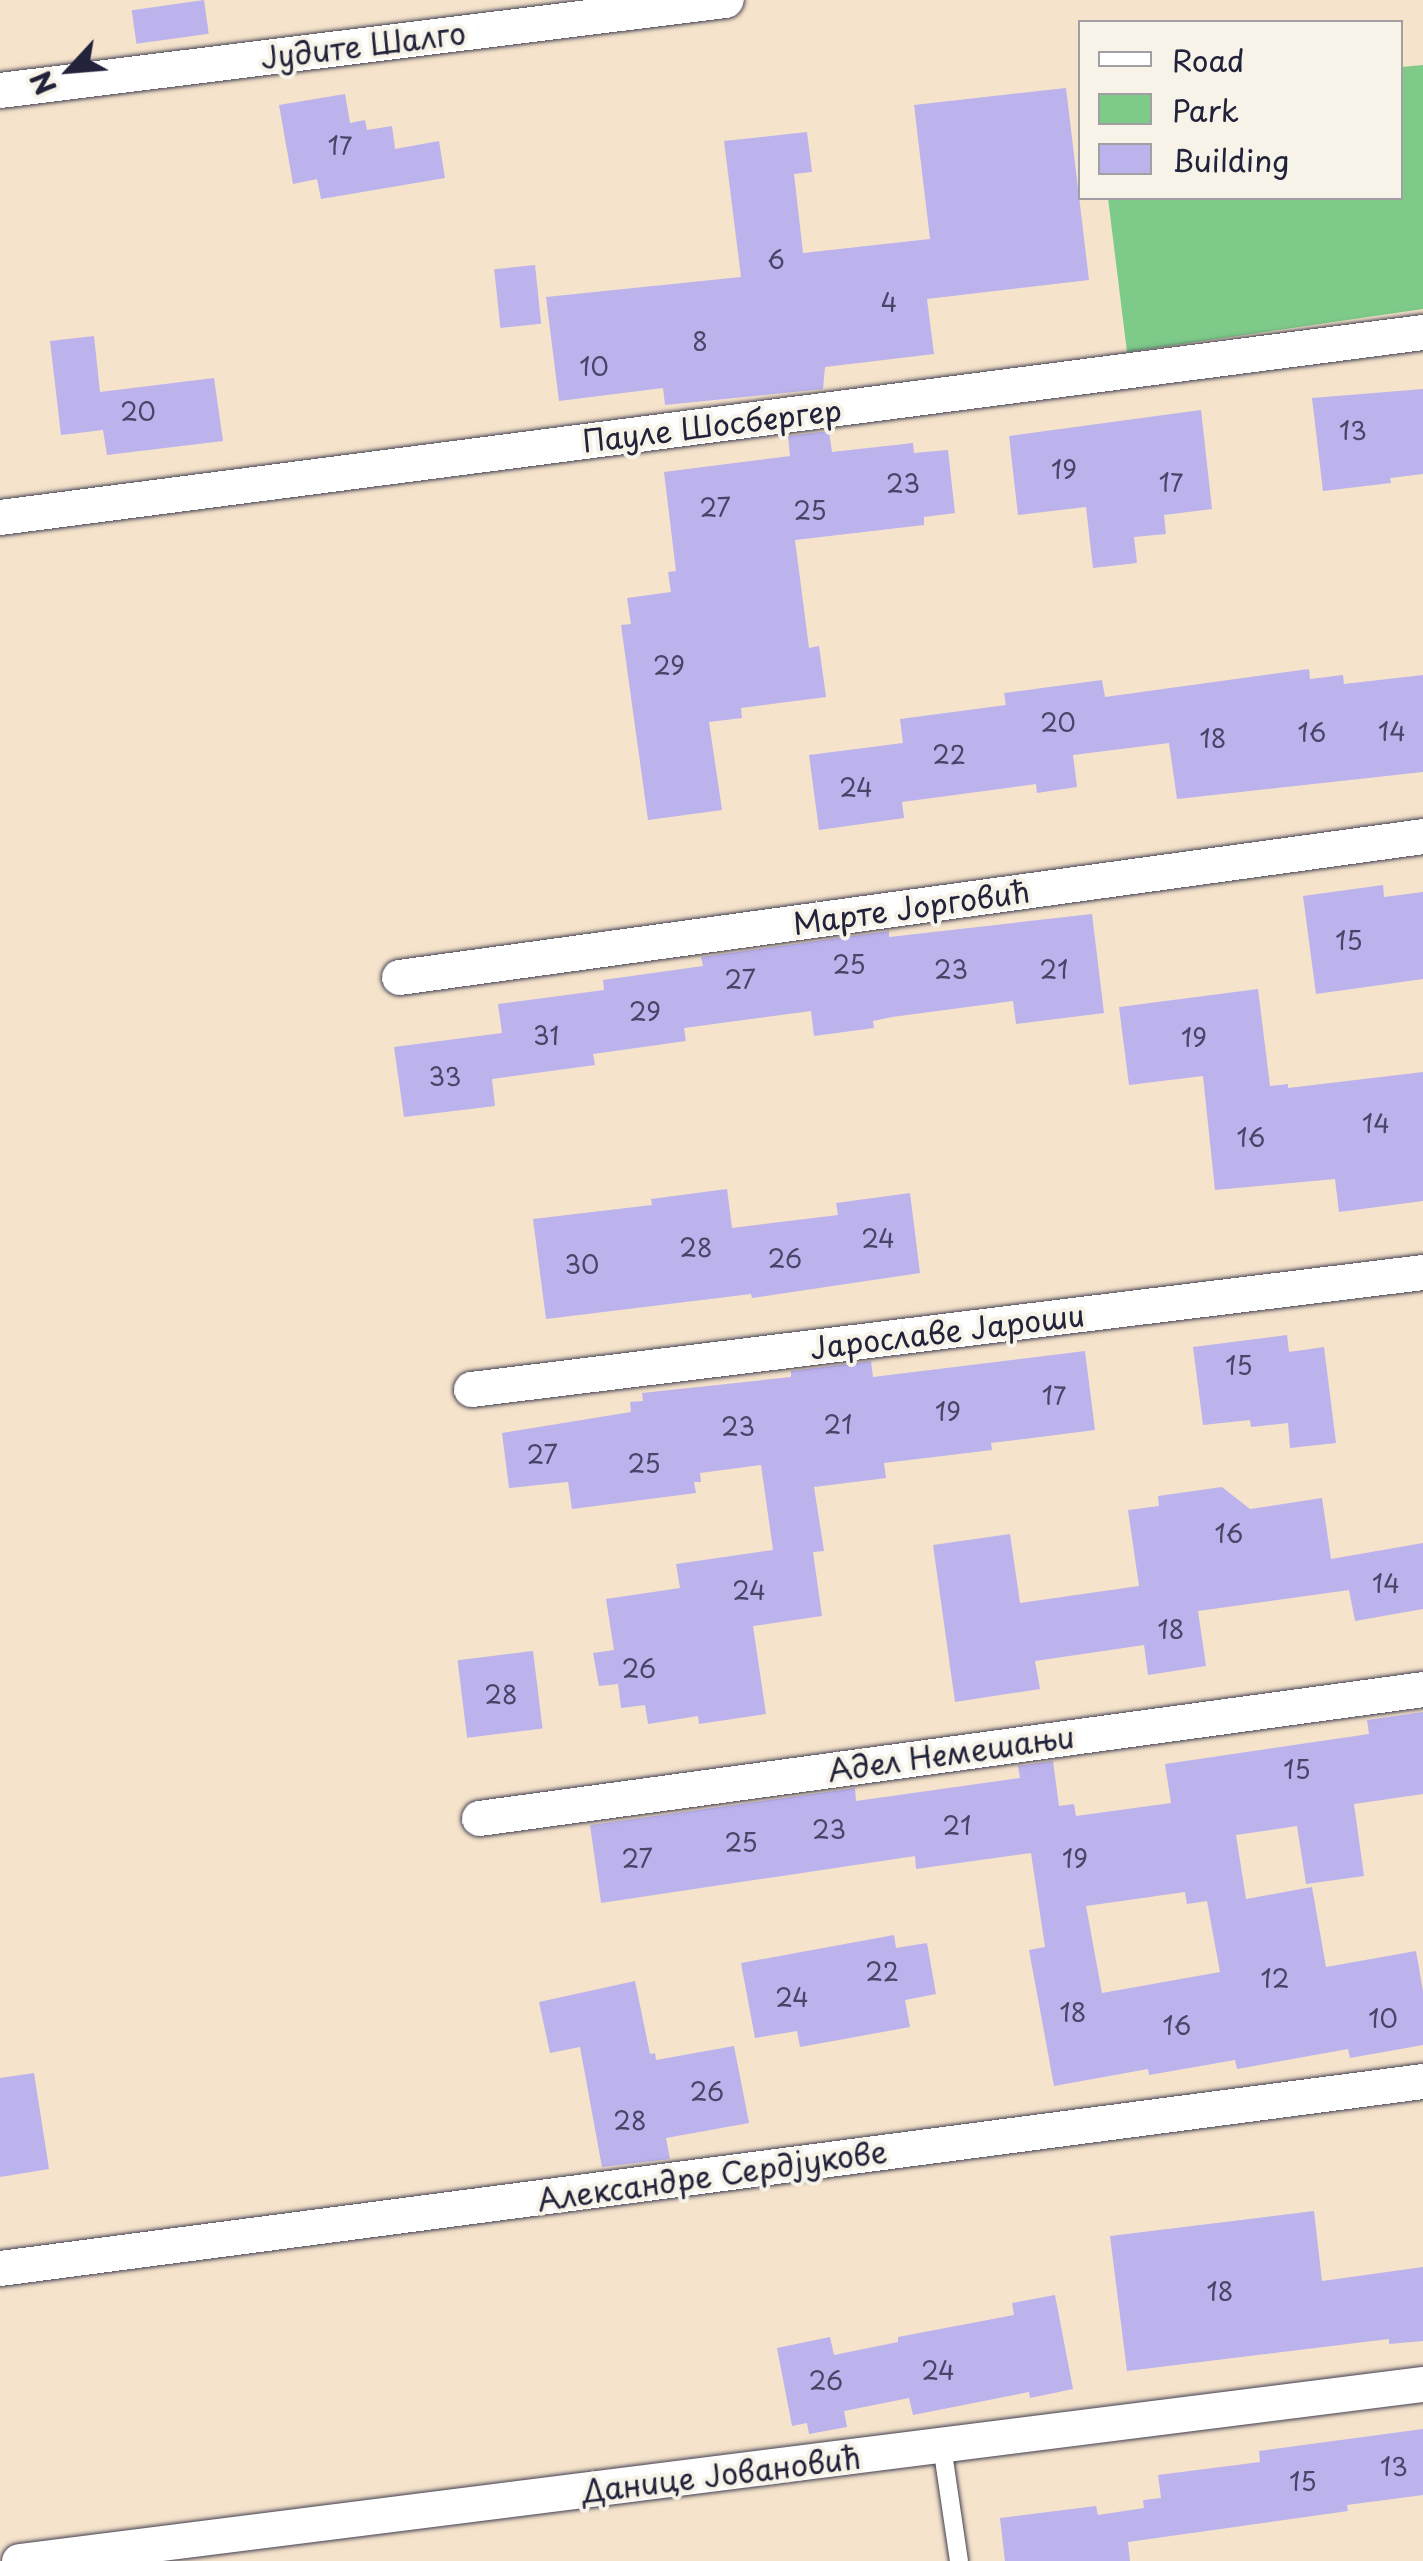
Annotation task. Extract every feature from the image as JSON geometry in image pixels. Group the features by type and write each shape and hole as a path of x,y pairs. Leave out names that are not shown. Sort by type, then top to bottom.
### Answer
{"street":[{"name":"Јудите Шалго","path":"0,90 725,0"},
{"name":"Пауле Шосбергер","path":"0,517 1423,332"},
{"name":"Марте Јорговић","path":"399,977 1423,836"},
{"name":"Јарославе Јароши","path":"471,1390 1423,1272"},
{"name":"Адел Немешањи","path":"479,1818 1423,1689"},
{"name":"Александре Сердјукове","path":"0,2268 1423,2081"},
{"name":"Данице Јовановић","path":"19,2561 1423,2384"}],"lane":[{"path":"942,2446 959,2561"}],"green space":[{"path":"1423,65 1423,309 1127,352 1108,200 1403,200 1403,67"}],"building":[{"path":"204,0 209,34 136,44 132,10"},
{"path":"1066,88 1089,280 927,299 934,354 825,367 823,389 665,405 663,388 559,401 546,297 741,277 724,141 807,132 812,172 794,174 803,253 930,239 914,105"},
{"path":"345,94 350,123 365,120 367,130 392,126 395,149 439,141 445,178 321,199 317,179 293,184 279,105"},
{"path":"535,265 541,324 500,328 494,269"},
{"path":"94,336 100,392 214,378 223,441 107,455 103,430 61,435 50,341"},
{"path":"1423,389 1423,474 1390,478 1391,483 1323,491 1312,398"},
{"path":"1201,410 1212,509 1164,515 1166,534 1134,537 1137,563 1093,568 1086,507 1018,515 1009,436"},
{"path":"829,431 832,452 913,443 914,453 948,450 955,513 924,517 924,525 795,540 809,648 819,646 826,697 741,708 742,718 709,722 722,810 648,820 621,625 631,624 627,598 671,592 668,572 676,571 664,472 790,456 788,436"},
{"path":"1309,669 1310,679 1343,675 1344,684 1423,675 1423,772 1177,799 1169,743 1073,755 1077,787 1037,793 1036,784 902,802 904,818 819,830 809,755 903,743 900,719 1006,705 1004,693 1102,680 1105,697"},
{"path":"1383,885 1384,897 1423,892 1423,979 1316,994 1303,896"},
{"path":"1092,914 1104,1013 1016,1024 1013,1001 892,1017 873,1021 874,1028 814,1036 811,1011 684,1028 686,1041 593,1054 595,1065 492,1079 495,1106 404,1117 394,1047 502,1033 498,1004 604,990 603,980 703,966 701,957 889,931 889,937"},
{"path":"1258,989 1270,1086 1288,1084 1288,1088 1423,1072 1423,1201 1339,1212 1335,1179 1215,1190 1203,1076 1129,1085 1119,1007"},
{"path":"727,1189 732,1228 838,1215 836,1203 910,1193 920,1273 752,1298 751,1294 546,1319 533,1219 652,1205 651,1199"},
{"path":"1287,1335 1289,1352 1324,1347 1336,1443 1290,1448 1288,1423 1251,1427 1250,1420 1203,1425 1193,1347"},
{"path":"1085,1351 1095,1430 991,1443 992,1450 884,1463 886,1478 814,1487 824,1551 813,1552 822,1616 753,1626 766,1714 699,1724 698,1716 648,1724 645,1705 621,1708 618,1684 599,1686 593,1653 614,1650 606,1599 680,1588 676,1564 773,1550 761,1465 700,1473 701,1482 694,1482 696,1493 572,1509 568,1482 509,1488 502,1433 631,1412 630,1402 643,1401 642,1393 791,1377 791,1371 871,1361 873,1377"},
{"path":"1222,1487 1250,1509 1322,1498 1331,1559 1423,1543 1423,1609 1355,1621 1349,1590 1198,1611 1206,1666 1148,1675 1144,1645 1035,1661 1040,1689 955,1702 933,1545 1010,1534 1020,1603 1139,1586 1128,1510 1159,1506 1158,1496"},
{"path":"533,1651 543,1728 467,1738 458,1660"},
{"path":"1423,1712 1423,1794 1354,1804 1364,1876 1306,1884 1297,1826 1236,1835 1246,1899 1312,1887 1326,1967 1416,1951 1423,1991 1423,2045 1350,2058 1348,2049 1237,2069 1235,2060 1149,2075 1148,2069 1054,2086 1029,1950 1045,1947 1031,1853 916,1869 915,1856 601,1903 590,1825 855,1788 856,1801 1020,1778 1018,1766 1053,1761 1059,1806 1074,1804 1076,1816 1171,1803 1165,1764 1369,1734 1367,1720","holes":["1185,1892 1187,1904 1207,1901 1220,1972 1102,1993 1086,1906"]},
{"path":"894,1935 896,1948 927,1943 936,1994 905,2000 910,2027 800,2047 797,2031 755,2038 741,1963"},
{"path":"635,1981 650,2054 655,2053 656,2060 734,2046 749,2123 666,2138 670,2159 602,2167 580,2047 550,2053 539,2002"},
{"path":"34,2073 49,2169 0,2177 0,2078"},
{"path":"1314,2211 1322,2281 1423,2267 1423,2341 1389,2344 1389,2339 1127,2371 1110,2236"},
{"path":"1055,2295 1073,2389 1030,2398 1029,2392 913,2415 909,2398 844,2411 847,2427 809,2434 807,2423 792,2426 777,2348 830,2337 834,2355 898,2342 898,2337 1014,2315 1012,2303"},
{"path":"1423,2429 1423,2495 1347,2505 1348,2511 1128,2542 1130,2561 1005,2561 1000,2518 1096,2506 1098,2515 1144,2508 1143,2500 1161,2498 1158,2475 1260,2462 1259,2451"}]}
